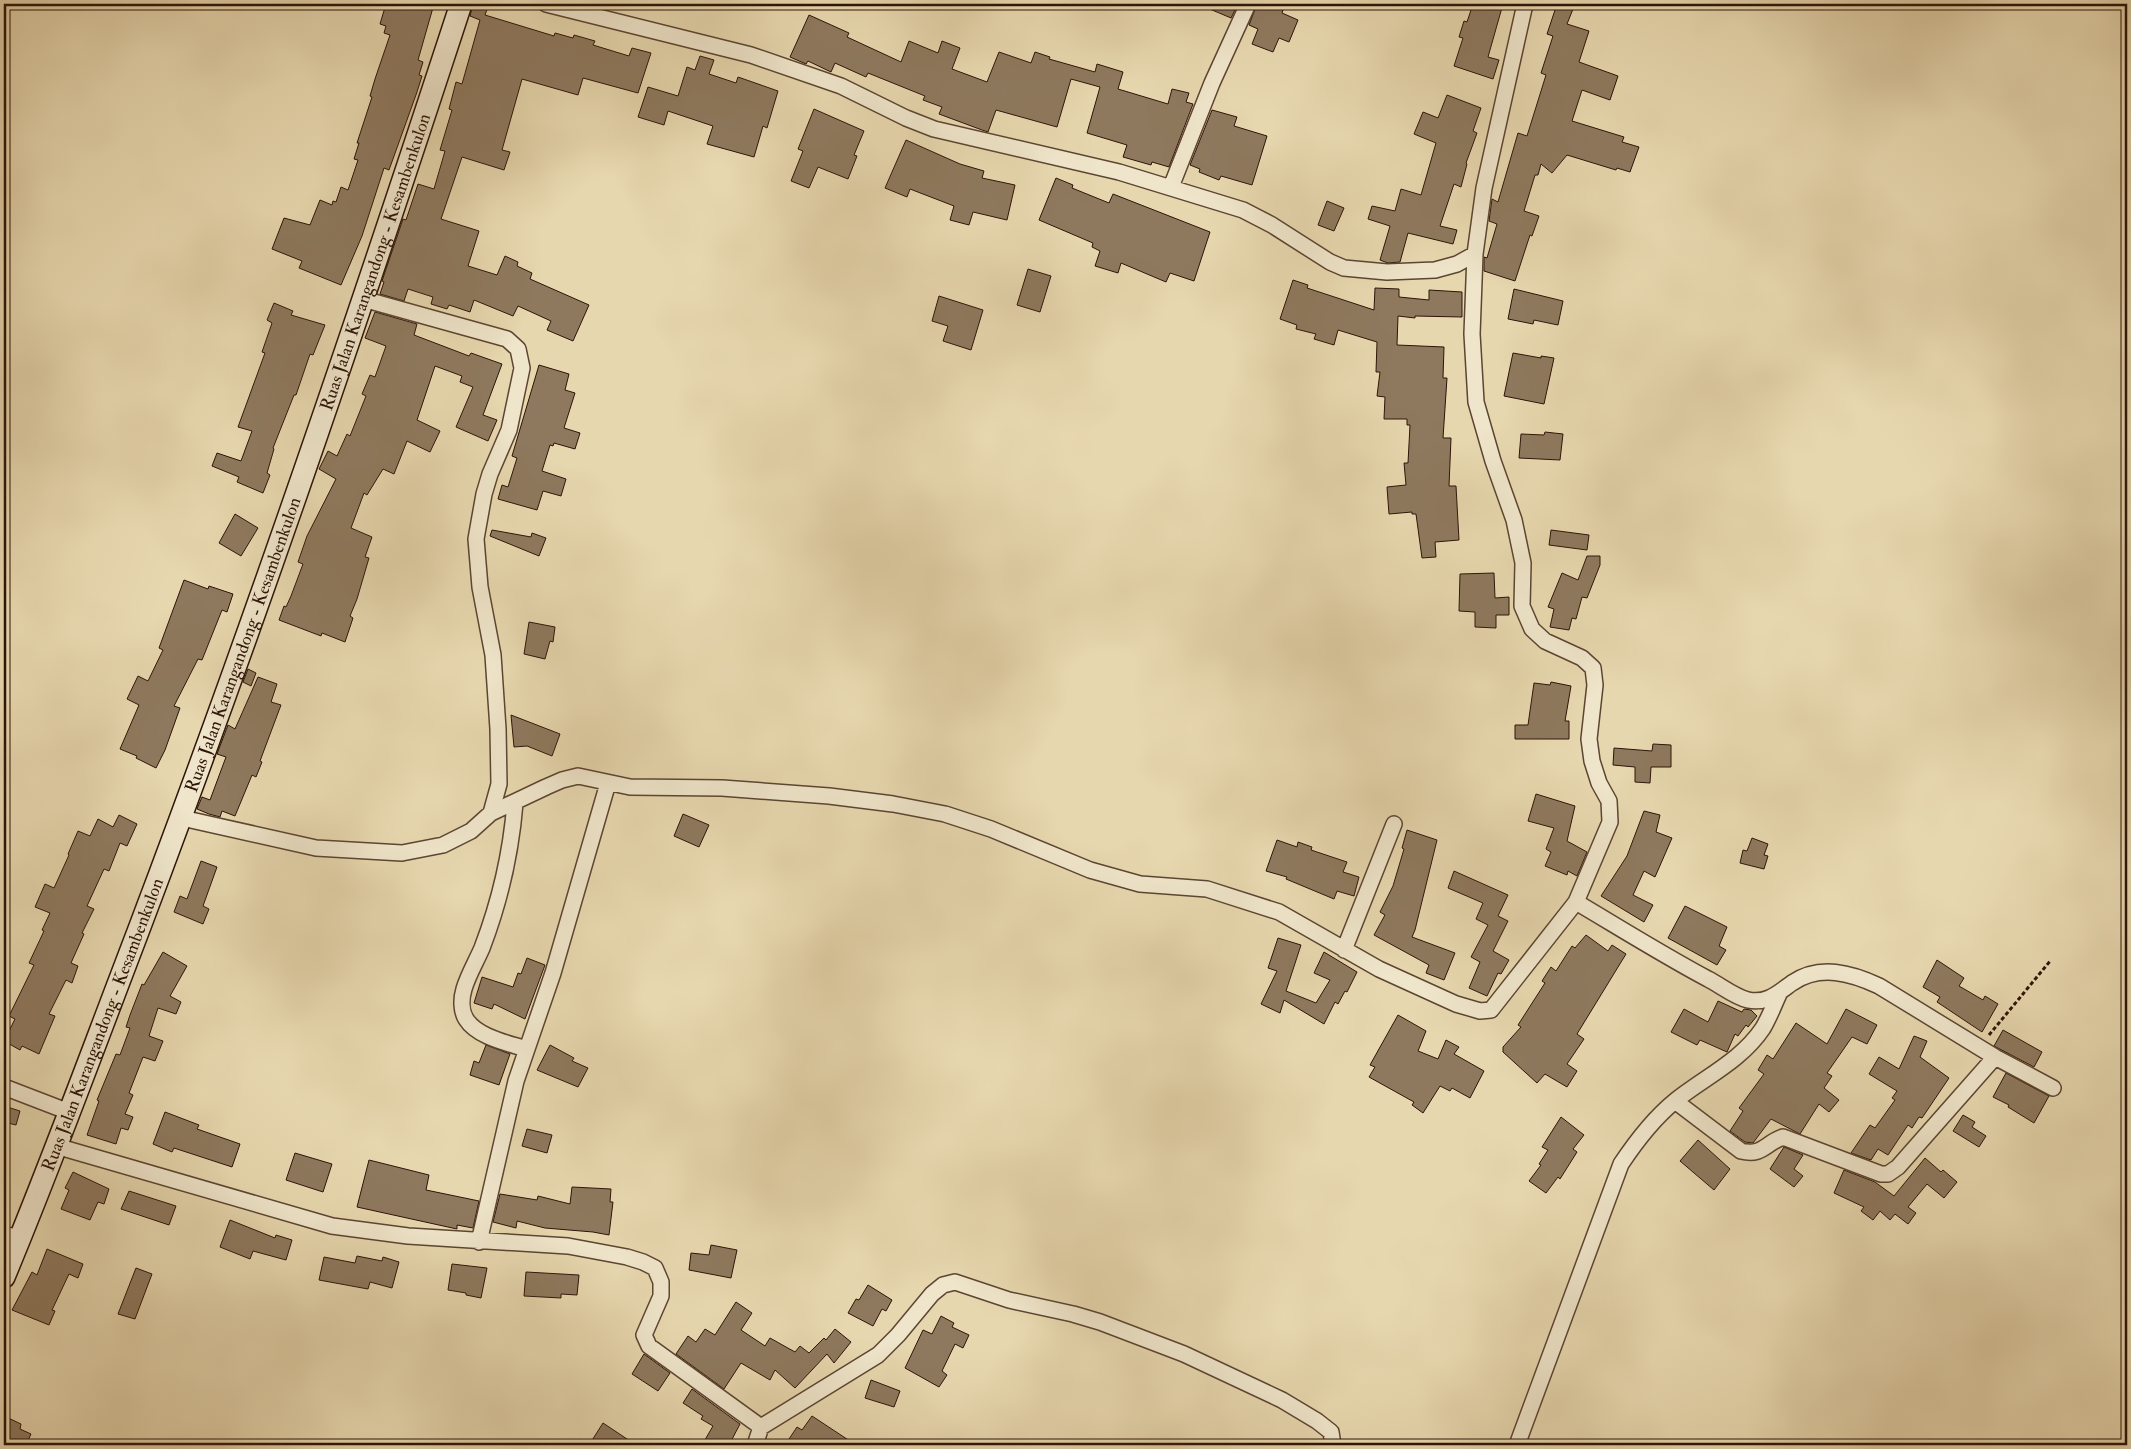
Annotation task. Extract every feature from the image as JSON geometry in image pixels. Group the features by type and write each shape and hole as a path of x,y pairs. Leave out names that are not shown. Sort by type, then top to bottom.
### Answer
{"main road":[{"name":"Ruas Jalan Karangandong - Kesambenkulon","path":"4,1277 13,1232 56,1146 182,818 293,504 461,4"}],"street":[{"path":"546,4 751,55 841,86 906,118 934,129 1119,172 1243,210 1272,225 1330,262 1344,268 1388,272 1435,270 1456,264 1475,254"},
{"path":"1171,187 1212,84 1248,4"},
{"path":"182,818 316,848 402,853 442,845 471,831 491,813 562,780 578,776 630,787 722,788 829,796 893,804 945,814 991,829 1090,870 1140,884 1207,888 1279,912 1344,950 1456,1004 1480,1011 1491,1010 1576,902 1610,822 1609,801 1599,783 1592,761 1589,739 1595,685 1593,668 1582,658 1545,641 1532,629 1522,606 1523,563 1514,520 1493,461 1476,402 1472,334 1475,254 1484,188 1525,4"},
{"path":"363,299 507,339 518,349 522,368 511,421 484,494 476,539 480,587 494,655 499,784 491,813"},
{"path":"479,1242 516,1081 553,973 608,783"},
{"path":"515,803 508,863 482,948 464,989 462,1000 466,1020 473,1028 526,1049"},
{"path":"1344,950 1394,824"},
{"path":"1576,902 1664,956 1747,1000 1763,1000 1779,994 1792,983 1818,972 1843,973 1860,977 1995,1057 2053,1088"},
{"path":"1518,1445 1621,1164 1642,1132 1675,1101 1718,1072 1747,1047 1763,1028 1779,994"},
{"path":"1675,1101 1742,1151 1753,1154 1760,1152 1783,1137 1881,1174 1888,1174 1898,1166 1995,1057"},
{"path":"4,1087 69,1112"},
{"path":"56,1146 326,1224 408,1236 479,1242 568,1246 627,1257 655,1268 661,1282 661,1296 644,1335 649,1346 761,1427"},
{"path":"755,1445 761,1427 878,1355 898,1335 932,1294 942,1285 954,1282 1009,1300 1100,1322 1184,1354 1282,1400 1310,1416 1331,1432 1333,1445"}],"path":[{"path":"1979,1047 2051,960"}],"building":[{"path":"386,4 434,4 418,60 423,62 419,75 422,76 417,92 389,170 384,168 362,236 341,285 299,268 302,261 272,249 284,218 310,225 320,200 332,205 333,201 336,202 341,187 348,190 358,160 354,159 359,143 357,143 390,35 384,33 386,26 380,24"},
{"path":"473,4 489,4 485,15 554,36 555,33 573,38 574,35 595,41 593,45 629,56 632,48 651,53 638,93 583,78 578,95 522,79 502,150 510,152 504,170 462,157 441,219 479,231 468,266 497,275 505,256 518,262 517,266 532,273 530,279 589,305 573,341 547,330 551,321 518,306 513,316 474,300 470,312 449,305 447,309 431,304 433,297 408,289 404,301 380,294 384,282 382,281 403,219 406,220 418,184 434,189 445,151 440,150 452,110 449,109 456,82 462,84 480,20 470,16"},
{"path":"1198,4 1238,4 1231,18"},
{"path":"1257,4 1267,4 1283,10 1282,13 1298,20 1289,42 1279,38 1273,52 1252,44 1258,29 1249,25"},
{"path":"1473,4 1503,4 1488,57 1499,60 1493,79 1454,66 1463,38 1459,37 1464,21 1467,22"},
{"path":"1557,4 1575,4 1567,24 1589,31 1579,62 1618,76 1610,100 1582,90 1572,121 1624,137 1622,142 1639,147 1630,172 1617,168 1616,170 1567,155 1552,173 1541,164 1538,175 1535,175 1524,211 1539,216 1532,236 1530,235 1515,281 1484,271 1484,257 1487,258 1497,224 1489,221 1492,199 1498,202 1518,133 1527,136 1546,75 1541,73 1553,36 1547,34"},
{"path":"809,15 849,33 847,37 901,62 909,41 938,53 942,41 960,48 952,69 987,82 999,52 1031,63 1035,52 1050,57 1049,59 1095,72 1097,64 1123,72 1118,89 1168,104 1172,89 1189,93 1186,102 1193,104 1169,167 1152,162 1151,165 1123,157 1127,145 1087,133 1100,87 1071,79 1057,127 996,110 988,132 939,114 942,107 923,100 925,96 868,73 866,77 835,63 831,72 808,61 806,64 790,57"},
{"path":"700,56 714,60 709,74 736,83 738,77 778,91 767,128 763,126 754,157 707,144 713,126 668,111 664,125 638,117 648,87 678,96 687,67 695,70"},
{"path":"1447,95 1481,108 1473,131 1477,133 1466,163 1461,187 1454,184 1440,226 1457,230 1453,244 1408,233 1400,262 1388,263 1380,260 1390,226 1368,219 1372,206 1395,211 1401,189 1421,195 1436,143 1414,134 1423,112 1438,118"},
{"path":"814,109 864,131 854,155 857,156 848,179 818,167 809,188 791,181 803,151 798,149"},
{"path":"1212,110 1237,117 1234,126 1267,136 1252,185 1221,176 1219,180 1199,172 1200,169 1190,165"},
{"path":"906,140 960,164 984,171 982,178 1015,185 1007,220 973,212 969,225 950,220 954,206 910,189 907,197 885,188"},
{"path":"1056,178 1073,185 1072,188 1109,203 1113,194 1210,232 1194,281 1170,273 1166,282 1121,263 1118,273 1095,266 1100,251 1092,247 1093,243 1039,220"},
{"path":"1327,201 1344,208 1334,231 1318,225"},
{"path":"1028,269 1051,276 1040,312 1017,305"},
{"path":"1293,280 1308,285 1307,288 1374,310 1375,288 1399,289 1399,297 1429,300 1429,290 1462,292 1462,317 1415,316 1415,318 1398,316 1397,345 1444,347 1443,378 1447,378 1443,438 1451,438 1449,486 1456,486 1459,540 1435,542 1436,557 1422,558 1416,514 1412,514 1412,512 1389,514 1387,487 1406,485 1404,463 1408,463 1410,425 1407,425 1407,419 1384,419 1385,397 1377,396 1380,372 1376,372 1377,342 1338,330 1334,345 1314,339 1316,334 1296,329 1297,325 1280,319"},
{"path":"1514,289 1563,301 1558,325 1534,320 1533,324 1508,319"},
{"path":"939,296 983,310 971,350 943,341 948,326 932,321"},
{"path":"274,303 293,311 291,315 325,325 313,355 310,354 296,395 294,395 273,448 267,473 270,475 263,493 237,482 239,477 212,466 217,453 241,461 252,431 238,427 265,353 262,352 272,323 267,320"},
{"path":"375,312 417,324 414,335 469,356 471,353 502,364 483,415 497,420 488,441 456,427 473,387 460,382 462,376 435,366 417,420 440,431 430,452 407,441 394,474 383,469 367,495 364,493 351,528 372,537 365,557 369,558 350,616 353,618 345,642 322,633 321,636 279,620 284,606 286,607 291,596 303,564 298,562 307,536 336,479 319,469 328,451 337,456 347,434 350,436 366,396 362,394 370,375 375,377 386,346 365,338"},
{"path":"1513,353 1541,358 1541,356 1554,358 1544,404 1504,396"},
{"path":"539,365 569,374 565,390 575,393 564,428 580,433 575,449 554,443 553,446 550,445 542,471 566,479 561,496 543,491 537,510 498,499 502,485 508,487 517,458 512,456"},
{"path":"1545,432 1563,434 1560,460 1519,458 1521,434 1544,435"},
{"path":"235,514 258,528 241,556 219,543"},
{"path":"492,530 531,537 532,533 546,538 539,556 490,536"},
{"path":"1551,530 1589,535 1587,550 1549,545"},
{"path":"1587,556 1600,556 1600,565 1587,598 1582,597 1576,619 1572,618 1569,630 1550,627 1554,609 1548,607 1562,573 1578,580"},
{"path":"1494,573 1495,598 1509,597 1509,615 1496,615 1496,628 1475,627 1475,612 1459,611 1460,574"},
{"path":"184,580 208,589 209,586 233,594 227,612 222,610 202,660 198,659 174,706 180,708 165,750 156,768 136,758 137,756 120,749 139,705 127,699 138,676 148,681 163,650 159,648"},
{"path":"529,622 555,627 553,642 550,641 545,659 524,654"},
{"path":"248,669 256,673 251,686 243,682"},
{"path":"258,677 277,684 271,702 281,705 260,761 262,762 256,777 252,775 235,816 222,811 220,817 209,814 197,809 202,797 210,800 226,757 217,754 228,725 235,729"},
{"path":"1551,682 1571,686 1565,721 1569,721 1569,739 1515,739 1515,725 1528,725 1534,683 1550,685"},
{"path":"511,715 560,734 552,756 527,746 514,747"},
{"path":"1653,744 1671,745 1671,767 1651,767 1650,783 1635,782 1635,767 1613,765 1614,748 1652,751"},
{"path":"1536,794 1575,806 1567,841 1587,852 1577,876 1568,871 1567,875 1545,866 1551,852 1546,849 1554,828 1528,821"},
{"path":"1644,811 1660,815 1656,832 1672,838 1655,877 1644,871 1633,895 1653,905 1644,922 1601,896 1627,856"},
{"path":"683,814 709,825 699,847 674,836"},
{"path":"119,815 137,824 127,846 120,843 109,871 104,869 87,906 94,909 82,933 84,934 71,963 78,966 72,983 66,980 49,1014 55,1016 39,1054 22,1046 20,1050 4,1041 15,1019 9,1016 34,965 29,963 50,913 35,907 45,884 54,888 78,831 90,836 98,819 113,827"},
{"path":"1407,830 1437,840 1412,937 1455,953 1444,980 1426,973 1429,965 1374,935 1385,915 1380,912 1393,886 1404,849 1402,848"},
{"path":"1752,838 1768,844 1764,855 1768,856 1764,869 1740,863 1743,850 1747,851"},
{"path":"1277,840 1297,847 1298,842 1312,847 1311,850 1347,862 1343,872 1359,877 1354,896 1337,891 1334,899 1286,879 1287,877 1266,871"},
{"path":"201,861 217,867 203,906 209,909 203,924 174,912 180,896 187,899"},
{"path":"1454,871 1508,895 1498,916 1508,921 1493,951 1509,960 1501,974 1498,973 1487,996 1469,988 1480,962 1471,957 1488,925 1476,919 1483,903 1448,888"},
{"path":"1685,906 1727,927 1719,946 1726,950 1717,965 1668,938"},
{"path":"1586,935 1608,951 1612,945 1626,954 1577,1034 1584,1039 1567,1064 1577,1071 1567,1087 1545,1074 1537,1083 1503,1052 1503,1047 1521,1027 1518,1025 1545,983 1542,981 1551,967 1556,971 1572,946 1575,948"},
{"path":"1278,938 1301,945 1286,991 1316,1003 1330,980 1314,973 1324,952 1357,972 1347,992 1345,991 1338,1004 1335,1002 1324,1024 1284,1000 1280,1013 1261,1004 1277,971 1268,968"},
{"path":"163,952 187,966 170,996 181,1002 176,1014 158,1008 149,1036 163,1041 155,1061 143,1057 129,1093 133,1095 125,1114 133,1117 128,1130 121,1128 116,1144 87,1135 99,1101 97,1100 116,1054 120,1055 130,1028 126,1027 142,984 144,985"},
{"path":"527,958 545,965 525,1019 494,1004 492,1009 474,1003 482,977 513,987 518,973 521,974"},
{"path":"1937,960 1964,978 1959,986 1983,1000 1985,996 1998,1004 1982,1032 1937,1002 1940,997 1923,987"},
{"path":"1718,1001 1742,1012 1744,1009 1751,1010 1757,1016 1748,1027 1746,1025 1738,1036 1735,1034 1727,1052 1700,1040 1697,1045 1671,1032 1684,1009 1708,1022"},
{"path":"1846,1009 1877,1025 1867,1044 1852,1037 1827,1073 1832,1076 1824,1088 1839,1100 1829,1112 1819,1104 1800,1134 1771,1119 1753,1143 1745,1142 1730,1131 1743,1111 1739,1108 1764,1074 1758,1070 1767,1055 1773,1059 1796,1023 1827,1044"},
{"path":"1398,1015 1426,1031 1418,1051 1438,1059 1446,1040 1459,1047 1454,1054 1484,1071 1470,1098 1452,1088 1450,1091 1440,1086 1423,1113 1412,1105 1414,1102 1369,1077 1375,1067 1370,1065"},
{"path":"2003,1030 2042,1052 2034,1067 1994,1046"},
{"path":"1914,1036 1927,1041 1920,1057 1949,1078 1922,1118 1919,1117 1912,1128 1908,1125 1888,1155 1878,1149 1871,1160 1851,1153 1870,1125 1875,1128 1895,1100 1892,1098 1897,1091 1869,1074 1879,1057 1899,1069"},
{"path":"486,1045 510,1054 499,1085 470,1075 474,1061 479,1063"},
{"path":"550,1045 574,1058 572,1061 588,1068 578,1087 537,1070"},
{"path":"2006,1073 2049,1096 2034,1123 2008,1107 2009,1105 1993,1097"},
{"path":"4,1106 20,1111 16,1125 4,1122"},
{"path":"165,1112 199,1125 197,1129 240,1144 232,1167 174,1148 172,1152 153,1144"},
{"path":"1963,1115 1975,1122 1972,1127 1986,1136 1979,1147 1953,1131"},
{"path":"1561,1117 1584,1135 1573,1149 1577,1152 1560,1179 1558,1177 1546,1193 1529,1181 1541,1165 1539,1164 1548,1150 1542,1147"},
{"path":"527,1129 552,1135 547,1153 522,1146"},
{"path":"1698,1140 1730,1169 1714,1190 1680,1161"},
{"path":"1784,1147 1803,1155 1794,1169 1803,1176 1794,1187 1770,1169"},
{"path":"295,1153 332,1164 323,1192 286,1180"},
{"path":"1925,1158 1941,1172 1943,1170 1957,1182 1944,1198 1927,1184 1908,1207 1916,1213 1908,1224 1895,1214 1890,1220 1880,1211 1873,1220 1861,1211 1864,1207 1834,1193 1844,1170 1875,1182 1894,1196"},
{"path":"369,1160 429,1175 426,1190 479,1201 473,1228 457,1225 457,1229 357,1207"},
{"path":"73,1172 109,1189 104,1204 98,1202 90,1220 61,1209 69,1190 65,1188"},
{"path":"572,1187 611,1189 610,1202 613,1202 609,1235 545,1228 517,1221 516,1228 493,1222 500,1194 537,1200 538,1196 570,1204"},
{"path":"129,1191 176,1206 169,1225 121,1209"},
{"path":"230,1220 275,1238 276,1235 292,1240 286,1260 253,1251 250,1259 220,1247"},
{"path":"711,1245 737,1250 731,1278 689,1270 691,1253 709,1255"},
{"path":"47,1249 83,1264 78,1278 69,1274 52,1310 55,1311 49,1325 12,1310 32,1272 37,1275"},
{"path":"357,1256 382,1261 383,1257 399,1262 392,1288 370,1282 368,1289 319,1280 324,1257 355,1263"},
{"path":"452,1264 487,1268 481,1298 448,1290"},
{"path":"136,1268 152,1274 135,1319 118,1314"},
{"path":"526,1272 579,1275 577,1295 561,1294 561,1298 524,1296"},
{"path":"868,1285 892,1300 886,1311 882,1309 873,1326 848,1313 856,1299 859,1300"},
{"path":"736,1302 752,1313 741,1330 765,1346 770,1338 795,1352 800,1346 809,1353 824,1338 826,1340 835,1329 851,1342 834,1363 827,1354 795,1388 775,1370 770,1380 741,1363 724,1389 676,1354 688,1336 696,1342 705,1329 715,1335"},
{"path":"941,1316 954,1323 952,1327 969,1335 963,1348 955,1344 942,1371 947,1375 939,1387 905,1368 923,1330 932,1334"},
{"path":"644,1354 670,1373 658,1391 632,1374"},
{"path":"871,1380 900,1391 894,1407 865,1398"},
{"path":"692,1389 740,1424 729,1445 702,1445 713,1426 701,1419 703,1416 683,1403"},
{"path":"4,1416 21,1424 20,1429 31,1434 26,1445 4,1445"},
{"path":"812,1416 856,1445 792,1445 794,1442 789,1439 797,1427 802,1430"},
{"path":"603,1423 636,1445 589,1445"}]}
